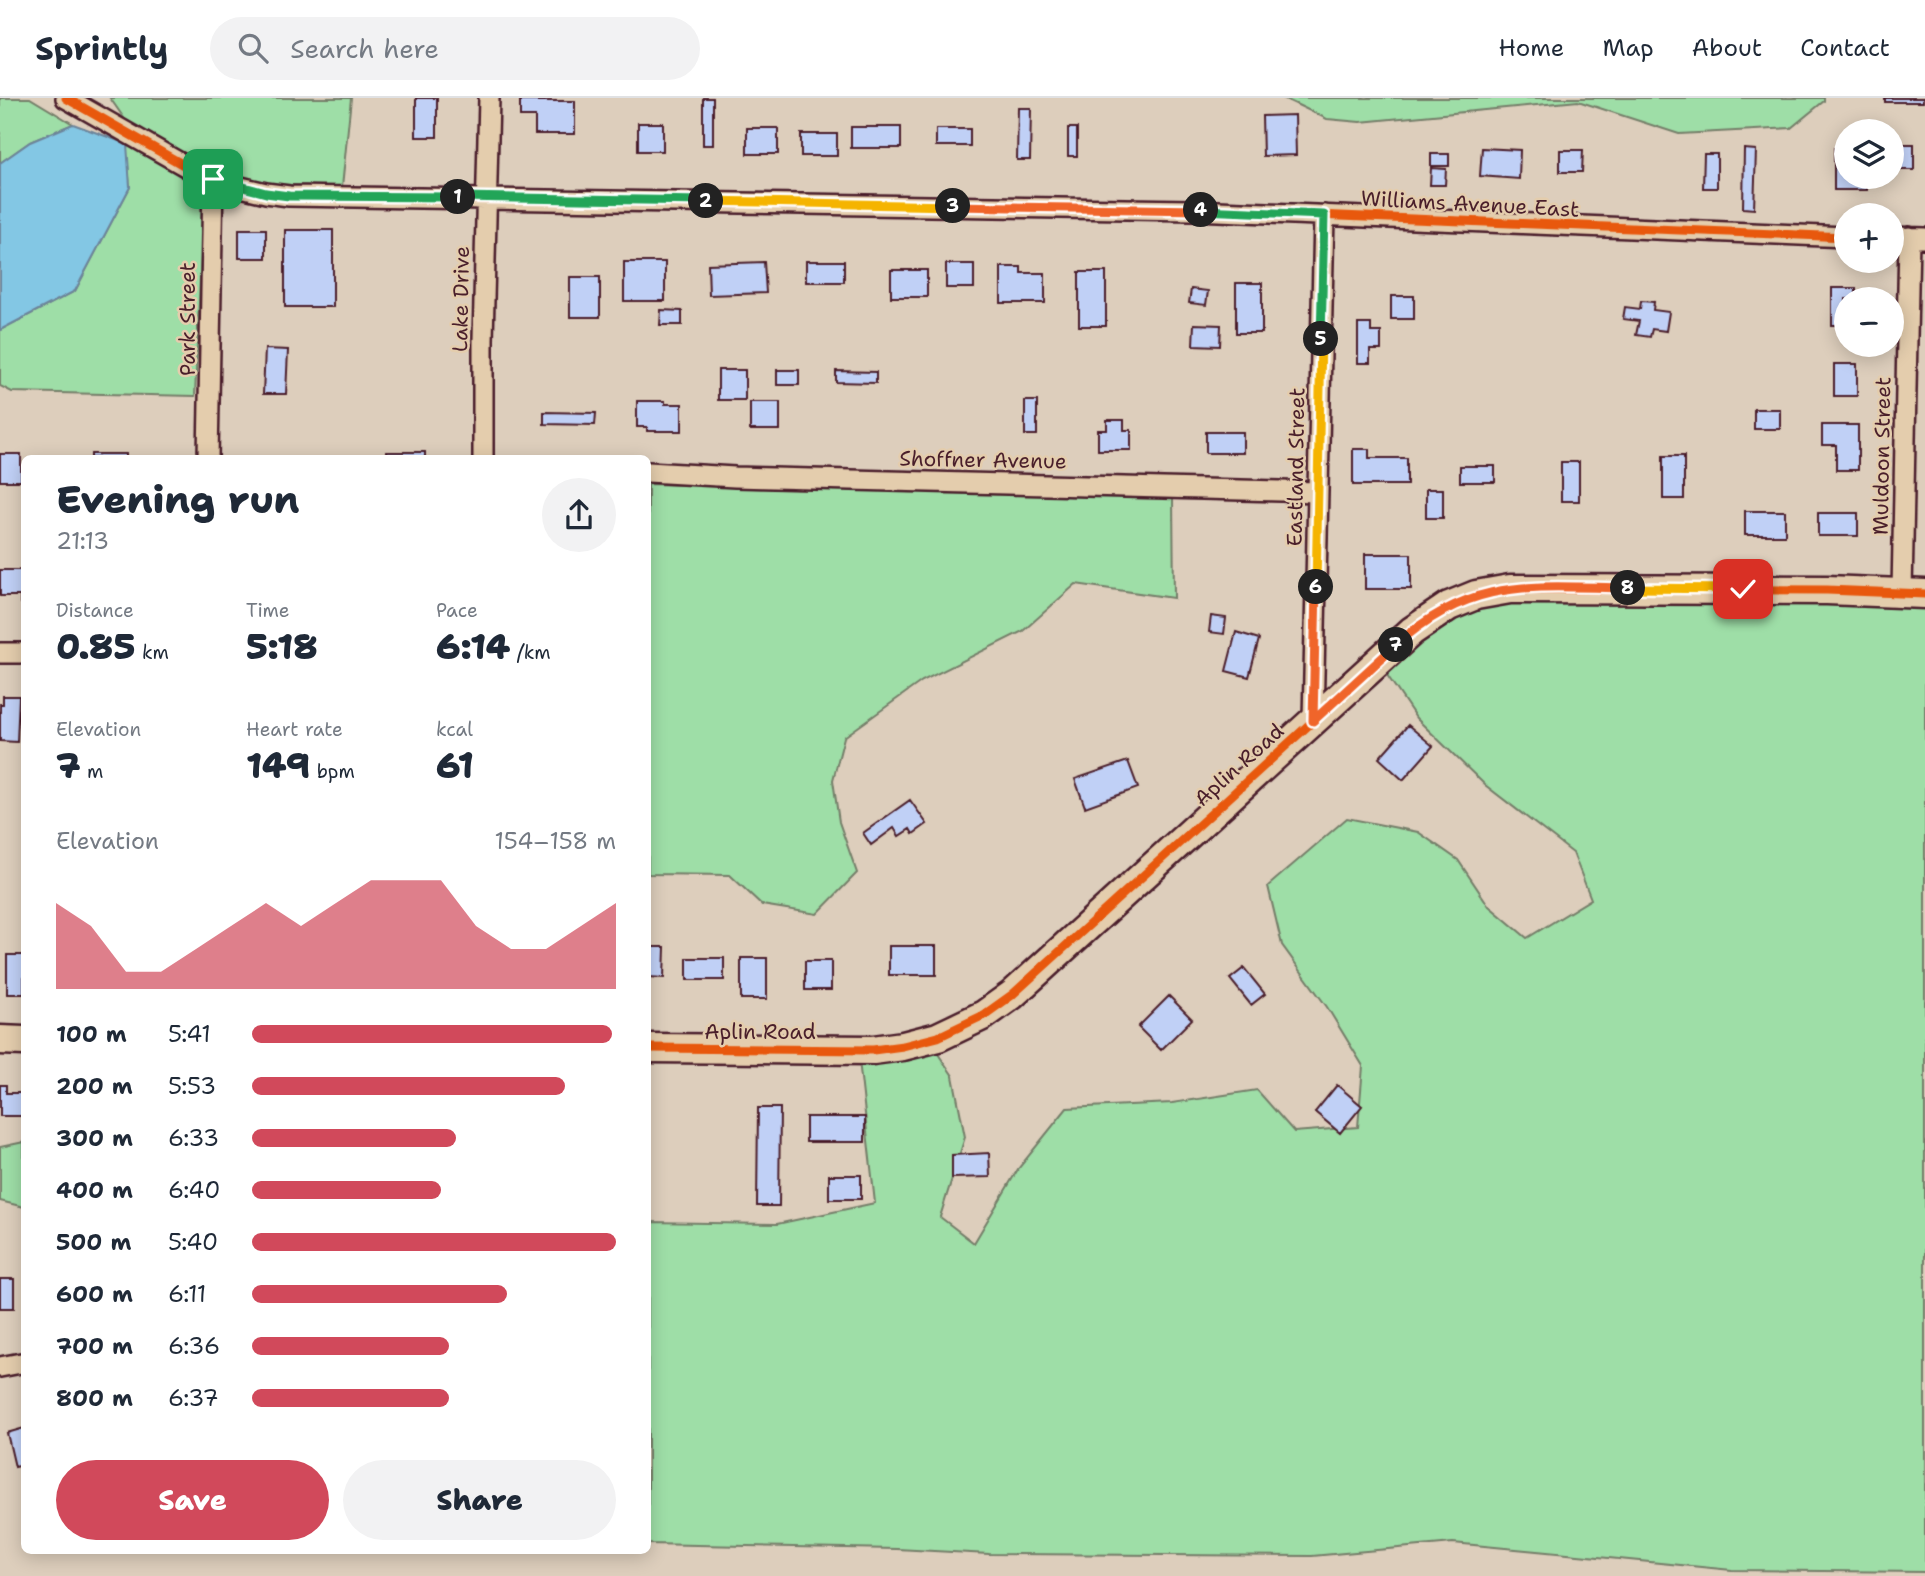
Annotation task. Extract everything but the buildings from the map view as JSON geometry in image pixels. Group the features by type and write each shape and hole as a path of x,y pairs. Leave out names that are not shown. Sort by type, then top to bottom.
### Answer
{"street":[{"name":"Williams Avenue East","path":"66,98 194,171 266,193 289,196 486,197 1324,215 1834,236"},
{"name":"Lake Drive","path":"483,455 489,98"},
{"name":"Park Street","path":"208,455 213,179"},
{"name":"Eastland Street","path":"1313,721 1324,215"},
{"name":"Muldoon Street","path":"1909,237 1914,593"},
{"name":"Shoffner Avenue","path":"651,472 762,478 1318,492"},
{"name":"Aplin Road","path":"651,1048 873,1050 938,1037 972,1021 1012,995 1423,621 1449,606 1488,592 1573,587 1914,593"},
{"path":"0,653 21,653"},
{"path":"0,1040 21,1041"},
{"path":"0,1367 21,1363"}],"green space":[{"path":"0,98 30,98 73,124 30,142 0,163"},
{"path":"110,98 351,98 342,187 267,184 221,172 197,162 126,121"},
{"path":"1283,98 1824,98 1824,101 1791,128 1679,134 1578,101 1360,122 1327,119"},
{"path":"126,143 204,185 195,396 12,392 0,386 0,330 75,291 130,187"},
{"path":"651,484 1173,498 1174,598 1076,584 1023,631 922,681 844,737 833,780 839,822 857,873 817,914 762,905 730,875 651,874"},
{"path":"1489,601 1925,604 1925,1572 1732,1570 1453,1543 1312,1556 989,1554 897,1549 651,1544 651,1222 777,1224 875,1203 859,1060 934,1048 953,1076 965,1137 940,1217 974,1243 1018,1169 1067,1108 1172,1103 1257,1090 1294,1132 1358,1127 1363,1066 1327,1007 1282,945 1268,886 1347,818 1418,832 1458,860 1489,906 1527,938 1591,899 1573,853 1485,785 1416,718 1383,669 1427,630"},
{"path":"21,1143 21,1206 0,1201 0,1147"}],"water":[{"path":"73,124 127,144 130,187 75,291 0,330 0,163 30,142"}],"cycle path":[{"path":"66,98 194,171 220,182 289,196 1193,210 1834,237"},
{"path":"651,1048 873,1050 938,1037 984,1015 1012,995 1412,631 1449,606 1476,595 1510,589 1827,590 1925,594"}],"route":[{"path":"213,179 289,196 1092,208 1324,215 1313,721 1423,621 1476,595 1510,589 1573,587 1743,589"}]}
